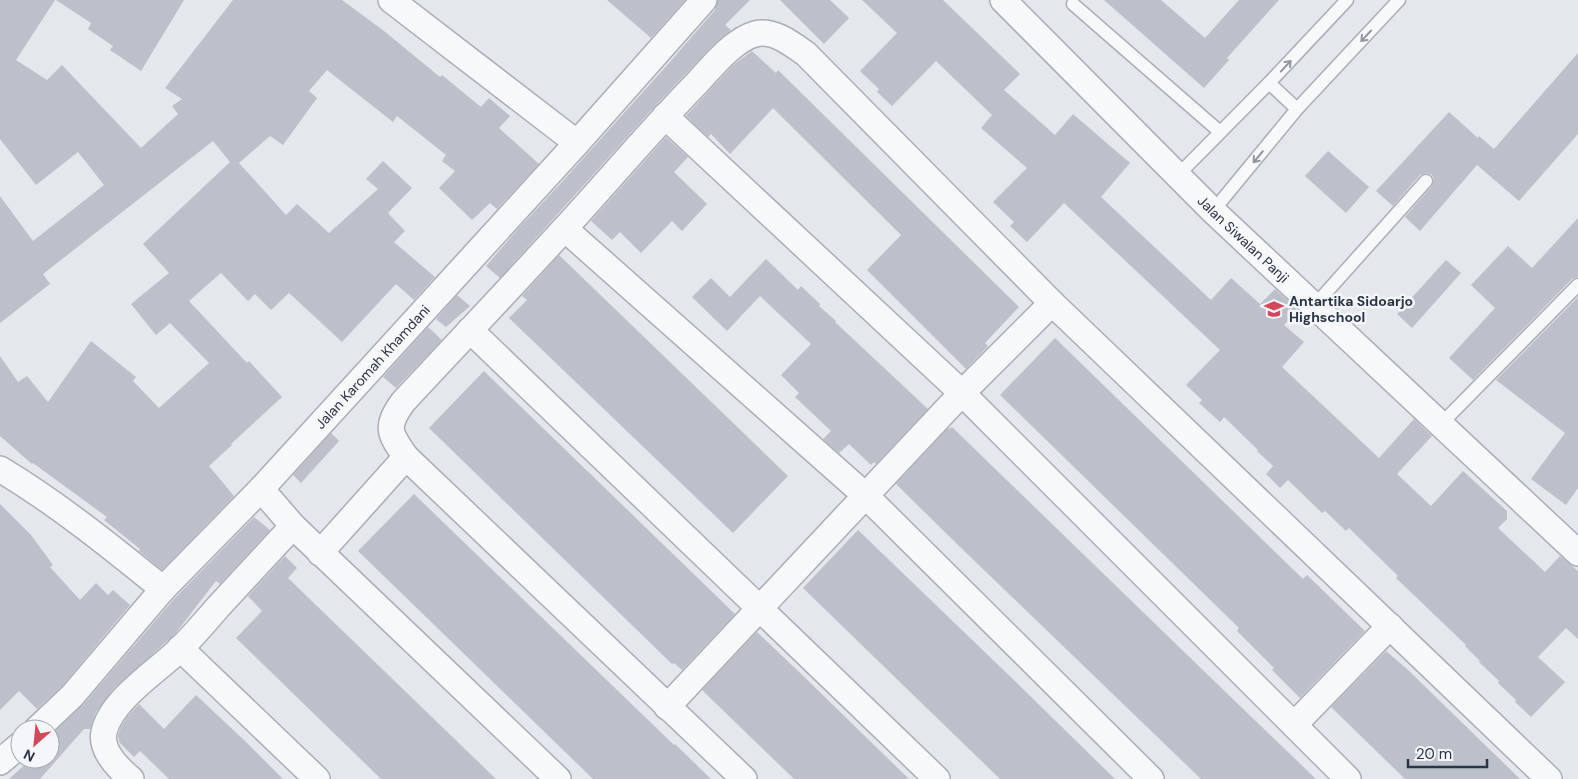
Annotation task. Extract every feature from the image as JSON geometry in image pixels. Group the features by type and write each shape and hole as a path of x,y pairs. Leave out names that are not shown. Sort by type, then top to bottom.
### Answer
{"street":[{"path":"391,0 577,143"},
{"name":"Jalan Karomah Khamdani","path":"48,719 72,696 163,589 261,489 577,143 704,0"},
{"name":"Jalan Siwalan Panji","path":"1004,0 1213,211 1578,553"},
{"path":"744,779 406,457 390,430 396,412 403,402 565,228 665,116 739,42 755,34 771,34 791,43 806,54 1052,303 1549,779"},
{"path":"665,116 962,393 1348,779"},
{"path":"565,228 866,496 1150,779"},
{"path":"667,707 962,393 1052,303"},
{"path":"470,330 937,779"},
{"path":"320,553 406,457"},
{"path":"0,469 40,493 104,541 163,589"},
{"path":"261,489 293,526 320,553 558,779"},
{"path":"131,779 110,757 105,746 104,733 110,716 121,702 180,648 293,526"},
{"path":"1294,725 1390,626"},
{"path":"180,648 317,779"},
{"path":"0,762 10,754"}],"lane":[{"path":"1178,175 1269,83 1347,0"},
{"path":"1213,211 1297,110 1399,0"},
{"path":"1073,4 1220,132"},
{"path":"1269,83 1297,110"},
{"path":"1314,306 1426,181"},
{"path":"1440,424 1578,285"}],"building":[{"path":"0,0 55,0 16,60 47,80 62,65 141,148 178,114 172,106 182,99 165,88 233,0 342,0 384,31 440,77 442,75 481,107 489,98 510,116 499,128 539,164 497,209 490,203 472,220 439,188 455,171 442,161 446,155 397,116 393,122 327,70 309,91 317,98 283,145 270,136 239,163 286,215 297,204 329,233 378,189 366,179 383,161 412,188 388,213 405,231 394,242 435,277 414,300 396,284 342,342 289,293 271,310 255,294 248,301 221,273 189,301 282,397 209,466 234,496 162,570 139,551 140,549 104,520 107,517 32,464 0,436 0,356 18,382 27,376 48,402 91,341 136,377 133,381 159,408 209,363 170,323 156,335 131,304 169,273 143,244 230,162 213,141 43,274 50,284 0,323 0,196 33,241 104,185 78,152 36,185 0,139"},
{"path":"56,0 184,0 141,71 110,50 113,46 88,29 91,23"},
{"path":"607,0 685,0 651,38"},
{"path":"718,0 750,0 725,25 731,30 712,46 655,106 500,278 486,266 669,63 715,10"},
{"path":"780,0 830,0 849,18 824,44"},
{"path":"862,0 943,0 1020,74 1004,90 1055,135 1073,114 1130,163 1101,197 1211,300 1231,278 1260,304 1275,289 1298,310 1284,325 1304,342 1282,367 1379,458 1414,419 1432,436 1397,474 1431,506 1463,471 1507,511 1507,519 1498,528 1545,572 1560,556 1578,571 1578,639 1566,628 1538,657 1565,682 1531,717 1515,702 1516,700 1498,683 1499,681 1479,662 1466,645 1396,578 1398,576 1349,528 1346,531 1325,511 1322,513 1288,480 1280,488 1266,474 1273,466 1258,450 1224,417 1220,422 1199,403 1202,400 1186,385 1220,350 1064,203 1027,242 1010,226 1014,222 993,202 1027,168 981,128 992,115 936,61 892,106 877,92 879,89 860,71 897,33"},
{"path":"1104,0 1161,0 1205,38 1239,0 1279,0 1227,58 1229,60 1204,88"},
{"path":"752,51 776,73 778,70 1019,307 985,343 988,346 966,369 867,270 901,235 773,108 730,154 711,134 708,137 686,116 732,66"},
{"path":"1578,53 1578,134 1519,201 1477,165 1420,231 1405,217 1432,186 1434,179 1432,175 1427,173 1420,175 1393,206 1376,191 1449,112 1478,138 1479,136 1494,149"},
{"path":"666,137 688,157 674,172 707,204 682,231 672,221 641,253 620,232 612,240 591,221"},
{"path":"1328,151 1369,187 1346,213 1305,176"},
{"path":"1578,218 1578,277 1572,279 1473,380 1449,358 1495,308 1471,285 1508,246 1532,268"},
{"path":"559,255 788,476 733,533 509,318 527,300 522,296"},
{"path":"766,259 798,290 801,286 835,322 928,409 876,464 874,462 871,465 849,444 839,453 823,439 831,431 795,397 799,393 781,375 811,344 760,296 727,331 692,297 711,278 730,297"},
{"path":"1446,260 1461,273 1412,328 1397,314"},
{"path":"457,295 470,306 446,327 436,319"},
{"path":"1578,297 1578,488 1566,505 1531,479 1565,433 1496,380"},
{"path":"428,327 442,340 396,388 383,377"},
{"path":"1055,338 1303,579 1307,575 1365,631 1300,698 1272,670 1274,668 1237,631 1239,628 1000,395"},
{"path":"484,371 735,614 682,670 674,663 672,664 429,428"},
{"path":"952,427 1316,779 1201,779 957,544 896,484 948,428"},
{"path":"331,433 339,441 301,483 293,475"},
{"path":"414,494 711,779 593,779 358,551"},
{"path":"0,504 31,535 53,565 50,567 80,600 96,583 108,595 113,590 130,605 62,686 37,709 19,691 0,710"},
{"path":"254,517 270,530 220,584 216,581 175,634 114,688 96,712 90,729 84,729 60,756 60,727 83,705 174,599"},
{"path":"858,530 1115,779 1000,779 905,687 803,588"},
{"path":"285,556 297,568 288,578 496,779 381,779 236,638 262,611 248,596"},
{"path":"757,632 909,779 794,779 702,690"},
{"path":"1386,651 1520,779 1405,779 1331,707"},
{"path":"196,695 283,779 169,779 140,751 134,757 119,742 118,735 121,727 139,704 164,729"},
{"path":"20,769 49,769 40,779 9,779"}],"place":[{"name":"Antartika Sidoarjo Highschool","path":"1274,309"}]}
